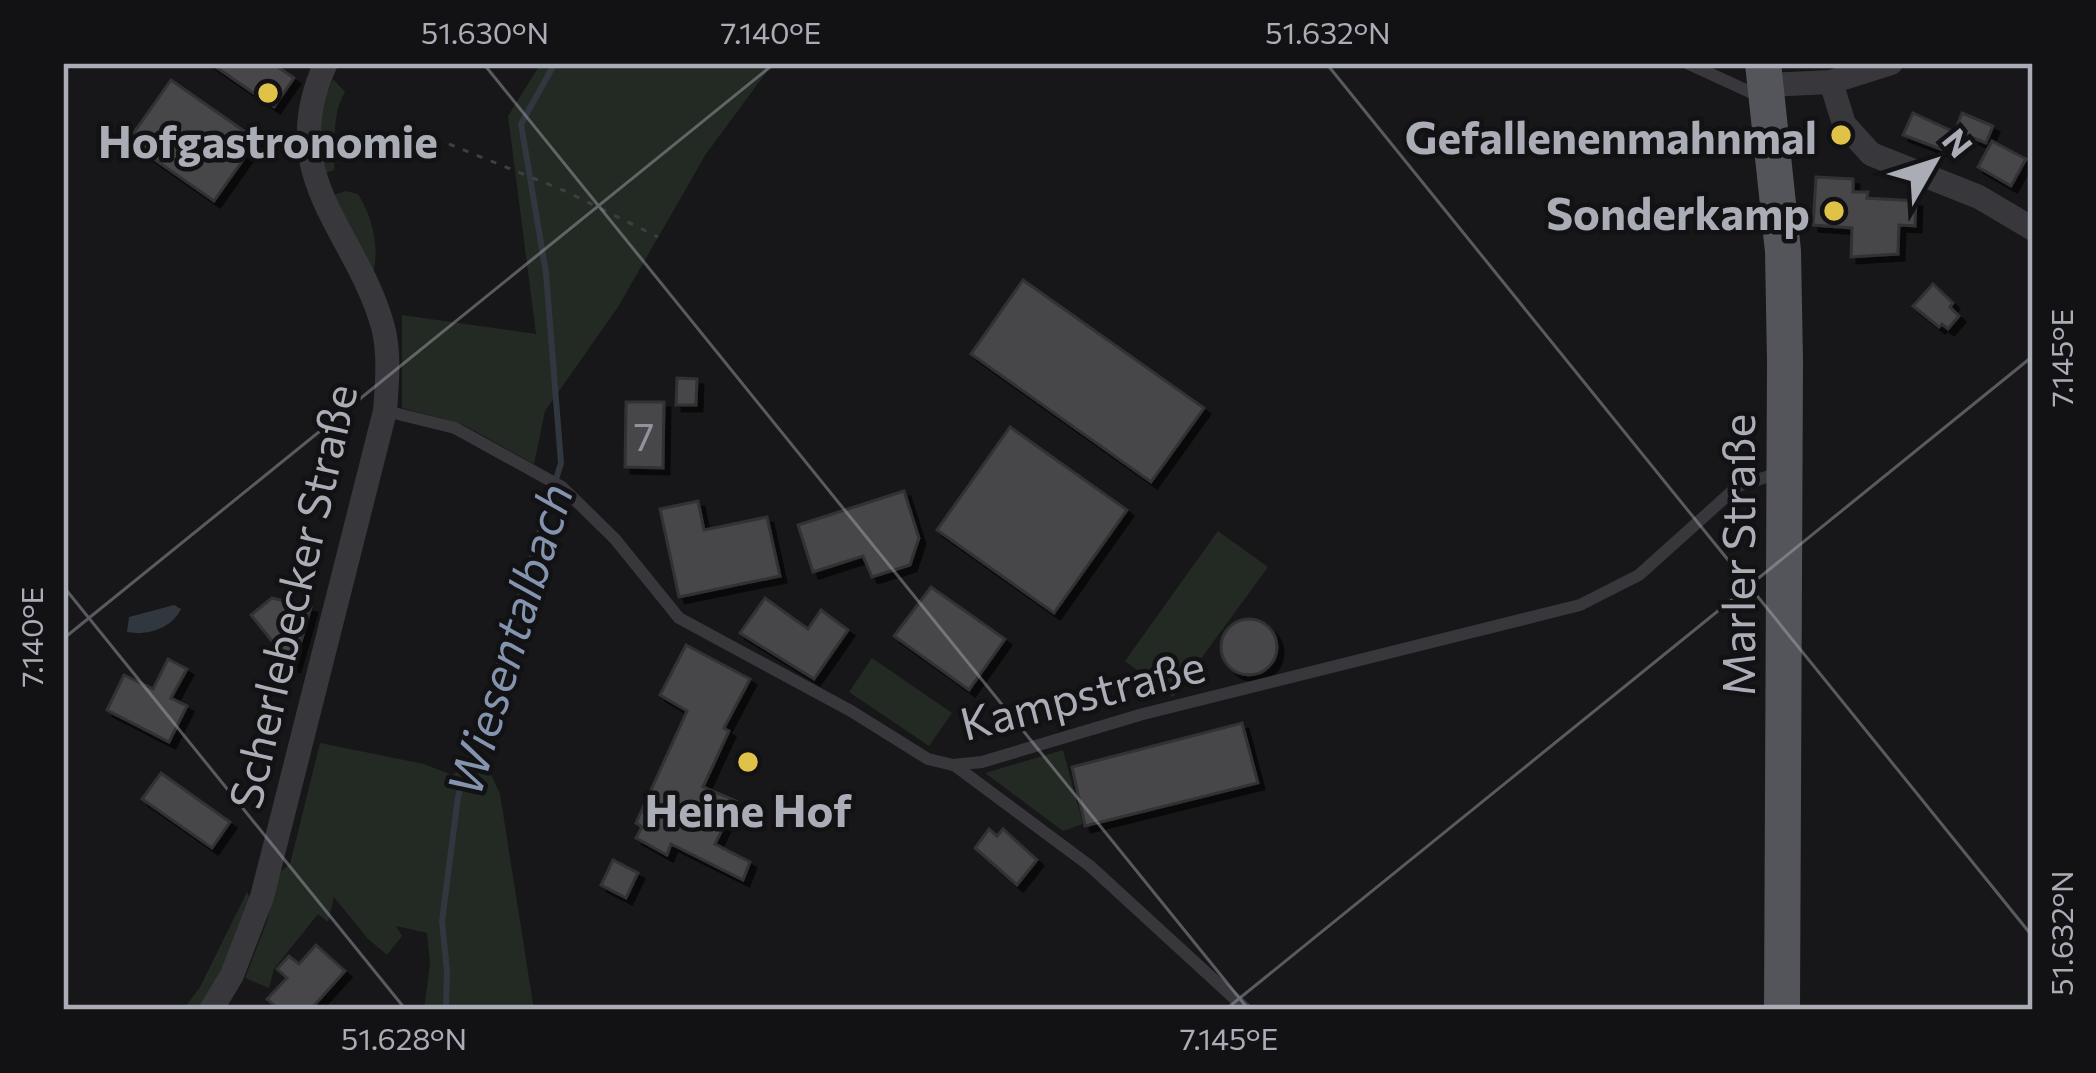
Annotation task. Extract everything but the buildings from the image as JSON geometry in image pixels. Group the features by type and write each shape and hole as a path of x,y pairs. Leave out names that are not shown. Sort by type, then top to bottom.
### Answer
{"main road":[{"name":"Marler Straße","path":"1766,83 1783,251 1782,1010"}],"street":[{"name":"Scherlebecker Straße","path":"211,1010 232,975 262,897 385,411 388,358 383,327 322,201 314,171 309,137 312,101 326,63"},
{"path":"1766,83 1831,82 1892,63"},
{"path":"1831,82 1844,124 1871,154 1978,197 2033,229"}],"lane":[{"path":"1687,63 1766,83"},
{"name":"Kampstraße","path":"385,411 455,428 562,487 615,538 679,618 851,711 928,759 953,764 982,762 1143,714 1580,605 1640,575 1738,486 1784,472"},
{"path":"953,764 1090,866 1247,1010"}],"path":[{"path":"448,145 565,191 658,237"}],"shaded area":[{"path":"541,63 773,63 706,154 618,307 545,411 534,464 462,424 402,408 402,315 536,334 508,116"},
{"path":"333,79 345,92 336,121 334,170 323,174 319,111"},
{"path":"346,191 358,194 372,224 372,279 331,196"},
{"path":"1218,531 1268,567 1173,697 1125,661"},
{"path":"174,605 181,609 165,626 127,632 129,617"},
{"path":"872,658 952,713 929,746 849,692"},
{"path":"320,743 424,764 452,775 482,755 500,794 534,1010 424,1010 430,963 427,933 396,926 402,936 387,955 334,897 328,922 318,914 274,969 269,988 245,978 267,921 278,874 290,864"},
{"path":"1063,750 1083,824 1063,831 985,773"},
{"path":"247,892 251,900 237,949 201,1010 183,1010 200,987"}],"waterway":[{"name":"Wiesentalbach","path":"446,1010 442,921 458,797 561,463 546,273 521,124 555,63"}],"place":[{"name":"Hofgastronomie","path":"268,93"},
{"name":"Gefallenenmahnmal","path":"1841,135"},
{"name":"Sonderkamp","path":"1834,211"},
{"name":"Heine Hof","path":"748,762"}]}
